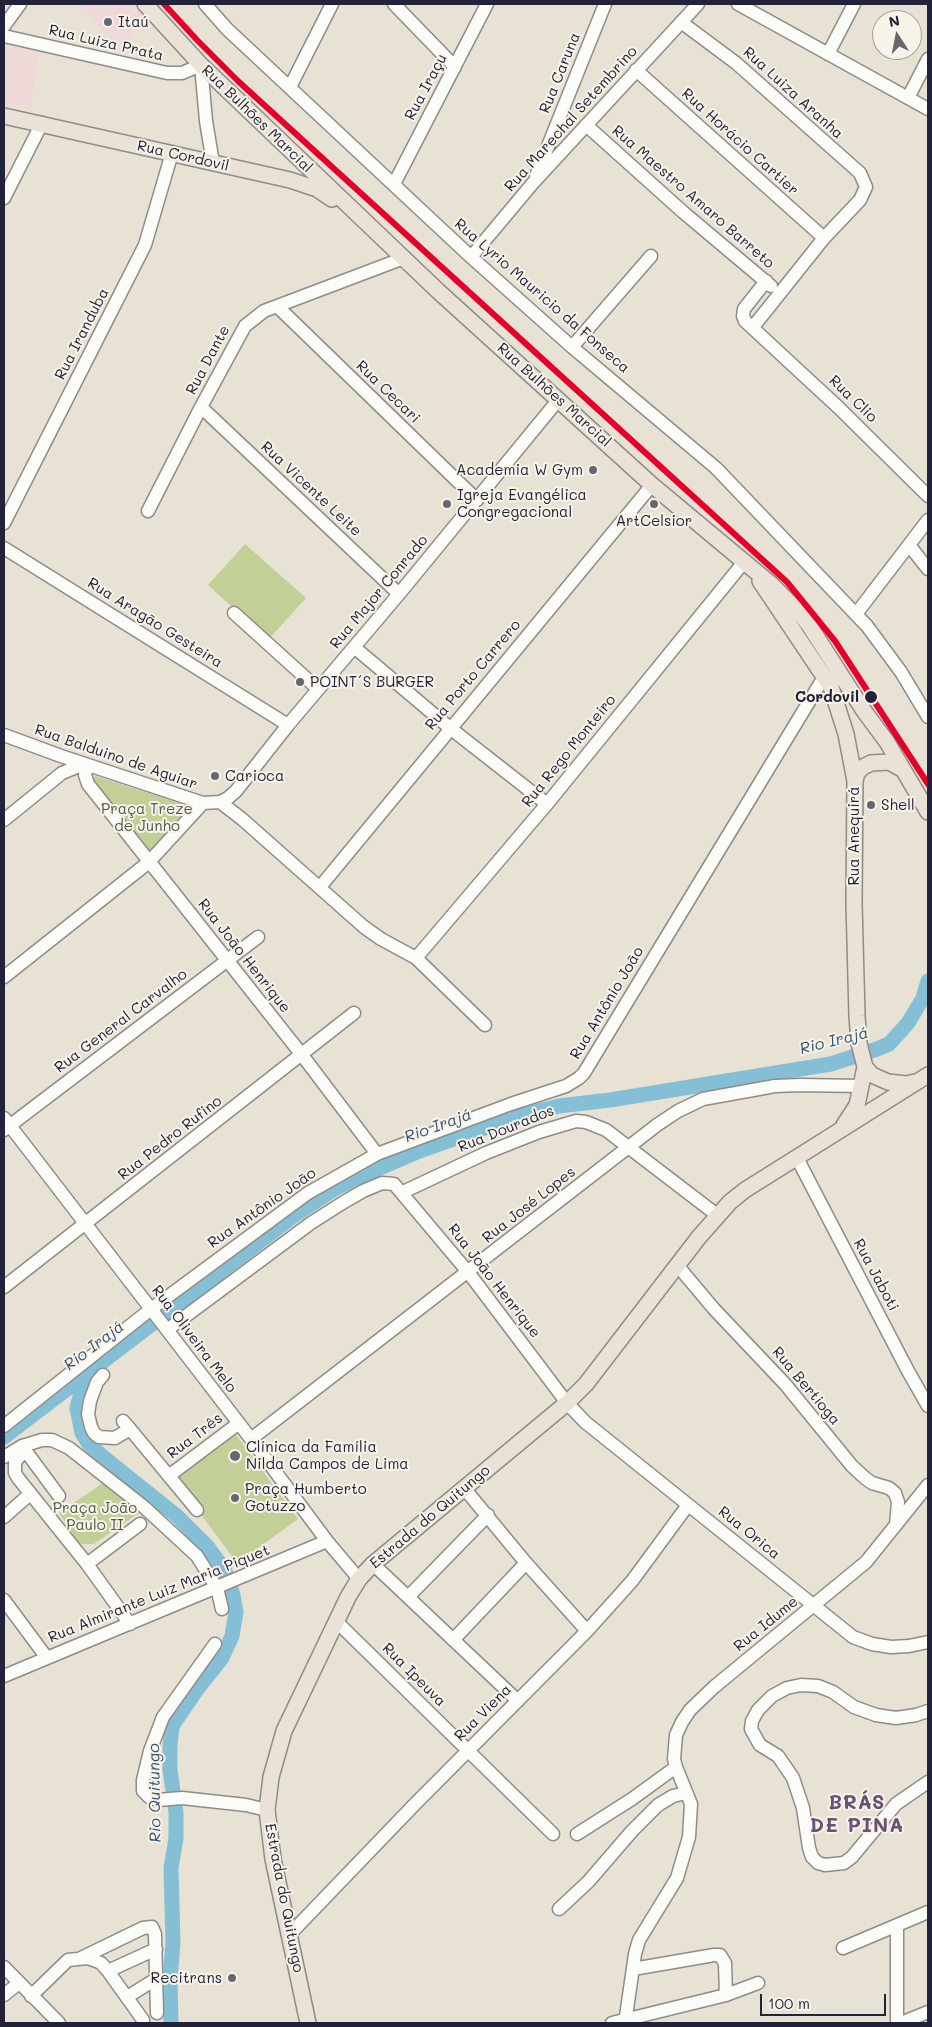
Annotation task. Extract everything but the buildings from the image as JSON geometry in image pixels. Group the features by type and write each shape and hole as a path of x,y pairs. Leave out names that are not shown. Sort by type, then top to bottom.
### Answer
{"main road":[{"name":"Rua Bulhões Marcial","path":"145,4 201,65 355,213 652,485 778,590 809,625 864,711 887,742 928,812"},
{"name":"Rua Cordovil","path":"4,116 290,180 316,190 355,213"},
{"path":"290,180 297,171 300,159"},
{"name":"Rua Anequirá","path":"749,567 831,687 846,734 854,781 854,903 857,1016 863,1058"},
{"path":"854,781 862,767 871,763 889,762 902,770"},
{"path":"863,1058 872,1075 888,1082 906,1084 923,1078"},
{"name":"Estrada do Quitungo","path":"835,1134 852,1114 862,1086 863,1058"},
{"name":"Estrada do Quitungo","path":"308,2023 273,1859 267,1810 271,1777 284,1731 348,1597 359,1579 373,1564 586,1384 717,1215 745,1190 923,1078"}],"street":[{"path":"4,26 20,4"},
{"name":"Rua Lyrio Mauricio da Fonseca","path":"205,4 227,29 471,258 572,348 716,468 856,614 890,656 928,717"},
{"path":"290,87 332,4"},
{"path":"394,4 455,67"},
{"name":"Rua Iraçu","path":"394,184 487,4"},
{"name":"Rua Caruna","path":"533,183 605,4"},
{"name":"Rua Marechal Setembrino","path":"471,258 533,183 698,4"},
{"path":"738,4 928,109"},
{"path":"828,54 854,4"},
{"name":"Rua Luiza Aranha","path":"681,22 736,63 860,174 866,187 864,193 860,200 824,238"},
{"name":"Rua Luiza Prata","path":"4,36 167,73 182,73 201,65"},
{"path":"908,98 928,59"},
{"path":"201,65 206,121 213,163"},
{"name":"Rua Horácio Cartier","path":"636,70 824,238"},
{"path":"4,198 42,123"},
{"name":"Rua Maestro Amaro Barreto","path":"586,125 683,212 778,293"},
{"path":"554,131 560,140 569,144"},
{"name":"Rua Iranduba","path":"4,523 145,245 172,153"},
{"path":"766,281 742,312 745,320 753,327 778,293 824,238"},
{"path":"572,348 651,256"},
{"name":"Rua Dante","path":"148,512 201,407 245,326 254,317 277,306 404,258"},
{"name":"Rua Cecari","path":"277,306 476,500"},
{"name":"Rua Clio","path":"753,327 928,496"},
{"name":"Rua Major Conrado","path":"220,802 236,791 288,725 400,594 559,399"},
{"name":"Rua Vicente Leite","path":"201,407 400,594"},
{"name":"Rua Porto Carrero","path":"320,887 652,485"},
{"path":"856,614 928,520"},
{"path":"909,545 928,569"},
{"name":"Rua Aragão Gesteira","path":"4,548 288,725"},
{"name":"Rua Rego Monteiro","path":"416,958 749,567"},
{"path":"234,613 318,689"},
{"path":"354,647 450,728 547,804"},
{"name":"Rua Antônio João","path":"4,1426 152,1310 308,1193 377,1154 510,1104 566,1086 579,1078 824,677"},
{"path":"812,698 823,696 837,702"},
{"name":"Rua Balduino de Aguiar","path":"4,735 61,756 85,769 203,803 220,802"},
{"path":"61,756 64,773"},
{"path":"4,820 64,773 85,769"},
{"name":"Rua João Henrique","path":"85,769 88,784 302,1055 377,1154"},
{"path":"220,802 232,810 372,933 416,958 485,1025"},
{"path":"4,977 149,862 203,803"},
{"name":"Rua General Carvalho","path":"6,1124 258,937"},
{"name":"Rua Pedro Rufino","path":"4,1287 354,1013"},
{"name":"Rua José Lopes","path":"251,1439 678,1110 703,1099 787,1085 862,1086"},
{"name":"Rua Dourados","path":"402,1192 486,1153 567,1123 586,1122 606,1130 630,1147 717,1215"},
{"name":"Rua Oliveira Melo","path":"6,1124 239,1423 327,1542 359,1579"},
{"name":"Rua Jaboti","path":"797,1158 912,1379 928,1406"},
{"name":"Rua João Henrique","path":"166,1328 319,1218 363,1191 382,1183 391,1183 402,1192 468,1272 567,1402"},
{"name":"Rua Bertioga","path":"677,1265 785,1384 852,1466 872,1483 889,1488 895,1493 898,1502 896,1525"},
{"path":"103,1375 97,1382 88,1414 94,1433 99,1437 110,1439 119,1437 127,1425 197,1510"},
{"name":"Rua Orica","path":"567,1402 584,1422 853,1636 872,1644 891,1647 928,1642"},
{"name":"Rua Três","path":"170,1475 239,1423"},
{"path":"4,1457 42,1440 52,1440 68,1448 144,1507 189,1548 220,1587 222,1610"},
{"path":"24,1448 14,1466 15,1473 130,1624"},
{"path":"24,1448 59,1496"},
{"name":"Rua Idume","path":"688,1799 676,1768 674,1747 676,1735 690,1710 714,1687 866,1562 928,1485"},
{"path":"464,1488 587,1631"},
{"path":"4,1517 30,1494"},
{"name":"Rua Viena","path":"290,1934 467,1751 587,1631 632,1581 688,1505"},
{"path":"409,1596 488,1515"},
{"path":"86,1564 140,1524"},
{"name":"Rua Almirante Luiz Maria Piquet","path":"4,1676 327,1542"},
{"path":"453,1640 526,1562"},
{"path":"373,1564 518,1701"},
{"path":"4,1600 47,1658"},
{"name":"Rua Ipeuva","path":"337,1622 552,1834"},
{"path":"215,1644 163,1717 155,1736 143,1780 143,1791 149,1797 158,1800 182,1798 246,1805 267,1810"},
{"path":"928,1711 896,1718 876,1716 854,1708 833,1692 818,1686 801,1685 786,1688 772,1696 758,1710 752,1721 751,1729 760,1745 778,1756 793,1778 803,1808 808,1848 812,1857 818,1863 825,1865 844,1862 852,1857 896,1804 928,1782"},
{"path":"577,1834 676,1768"},
{"path":"559,1909 588,1882 632,1831 658,1805 673,1796 688,1799 692,1820 678,1878 639,1940 632,1969 625,2022"},
{"path":"843,1948 928,1912"},
{"path":"897,1925 897,2023"},
{"path":"31,1996 68,1960 81,1958 148,1926 154,1930 156,1949 157,2013"},
{"path":"108,1971 156,1949"},
{"path":"632,1969 720,1955 725,1963 726,1996"},
{"path":"81,1958 101,1963 143,2020"},
{"path":"4,1967 58,2023"},
{"path":"126,1997 156,1980"},
{"path":"612,2023 625,2022 726,1996 758,1983"},
{"path":"4,1995 19,1984"},
{"path":"901,2023 928,2012"}],"shaded area":[{"path":"80,4 139,4 148,15 123,44 105,32"},
{"path":"9,45 39,52 31,108 4,102 4,49"}],"green space":[{"path":"245,544 306,598 268,640 208,585"},
{"name":"Praça Treze de Junho","path":"95,776 189,806 154,848 149,850 142,848 91,779"},
{"name":"Praça Humberto Gotuzzo","path":"234,1432 298,1519 237,1563 173,1477"},
{"name":"Praça João Paulo II","path":"103,1483 139,1513 94,1544 82,1544 78,1542 59,1513"}],"waterway":[{"name":"Rio Irajá","path":"4,1437 292,1217 336,1188 354,1179 417,1152 519,1116 559,1106 610,1100 831,1064 877,1049 889,1044 908,1023 923,998 928,981"},
{"name":"Rio Quitungo","path":"86,1374 77,1408 82,1433 89,1444 102,1456 177,1516 207,1546 225,1571 233,1595 236,1612 232,1636 222,1658 198,1688 172,1726 170,1770 176,1812 176,1838 171,1868 173,1942 170,1981 171,2023"}],"transit line":[{"path":"164,4 239,82 787,582 835,641 928,784"}],"place":[{"name":"Itaú","path":"108,22"},
{"name":"Academia W Gym","path":"593,470"},
{"name":"Igreja Evangélica Congregacional","path":"447,504"},
{"name":"ArtCelsior","path":"654,504"},
{"name":"POINT´S BURGER","path":"300,682"},
{"name":"Cordovil","path":"871,697"},
{"name":"Carioca","path":"215,776"},
{"name":"Shell","path":"871,805"},
{"name":"Clínica da Família Nilda Campos de Lima","path":"235,1456"},
{"name":"Praça Humberto Gotuzzo","path":"235,1498"},
{"name":"Recitrans","path":"232,1978"}],"district":[{"name":"BRÁS DE PINA","path":"857,1814"}]}
